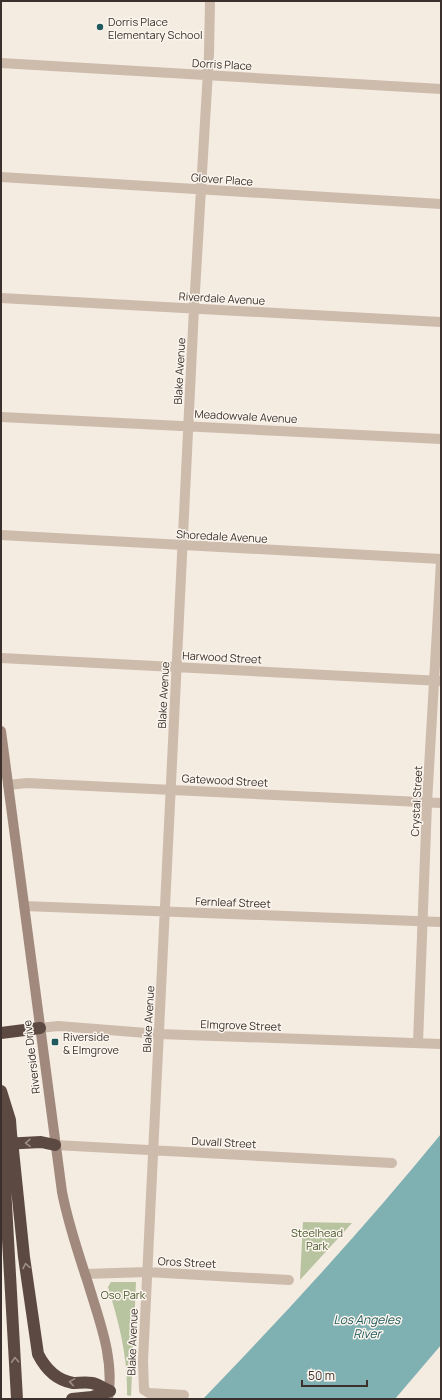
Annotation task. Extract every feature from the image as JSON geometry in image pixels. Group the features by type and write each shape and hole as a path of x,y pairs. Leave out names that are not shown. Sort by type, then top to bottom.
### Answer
{"highway":[{"path":"1,1033 40,1028"},
{"path":"1,1091 10,1120 6,1142 17,1399"},
{"path":"1,1121 6,1142 38,1354 44,1365 52,1373 63,1380 93,1383 109,1395"},
{"path":"6,1142 41,1142 55,1146"},
{"path":"72,1399 109,1395"}],"main road":[{"name":"Riverside Drive","path":"1,731 62,1192 68,1221 103,1332 110,1370 109,1395"}],"street":[{"name":"Blake Avenue","path":"184,1394 149,1393 144,1390 143,1361 152,1150 159,1034 194,308 208,75 210,1"},
{"name":"Dorris Place","path":"1,63 441,89"},
{"name":"Glover Place","path":"1,177 441,204"},
{"name":"Riverdale Avenue","path":"1,298 441,322"},
{"name":"Meadowvale Avenue","path":"1,417 189,425 441,439"},
{"name":"Shoredale Avenue","path":"1,535 441,560"},
{"name":"Crystal Street","path":"418,1043 427,803 438,681 441,560"},
{"name":"Harwood Street","path":"1,658 438,681"},
{"name":"Gatewood Street","path":"8,785 27,783 441,803"},
{"name":"Fernleaf Street","path":"24,906 441,922"},
{"name":"Elmgrove Street","path":"40,1028 58,1026 159,1034 441,1044"},
{"name":"Duvall Street","path":"55,1146 392,1163"},
{"name":"Oros Street","path":"85,1274 147,1272 289,1280"}],"green space":[{"name":"Steelhead Park","path":"303,1222 352,1223 300,1280"},
{"name":"Oso Park","path":"111,1282 136,1282 131,1396 127,1395 126,1367 122,1340 108,1287"}],"water":[{"name":"Los Angeles River","path":"441,1134 441,1345 395,1399 203,1399 325,1269"}],"place":[{"name":"Dorris Place Elementary School","path":"100,27"},
{"name":"Riverside & Elmgrove","path":"55,1042"}]}
